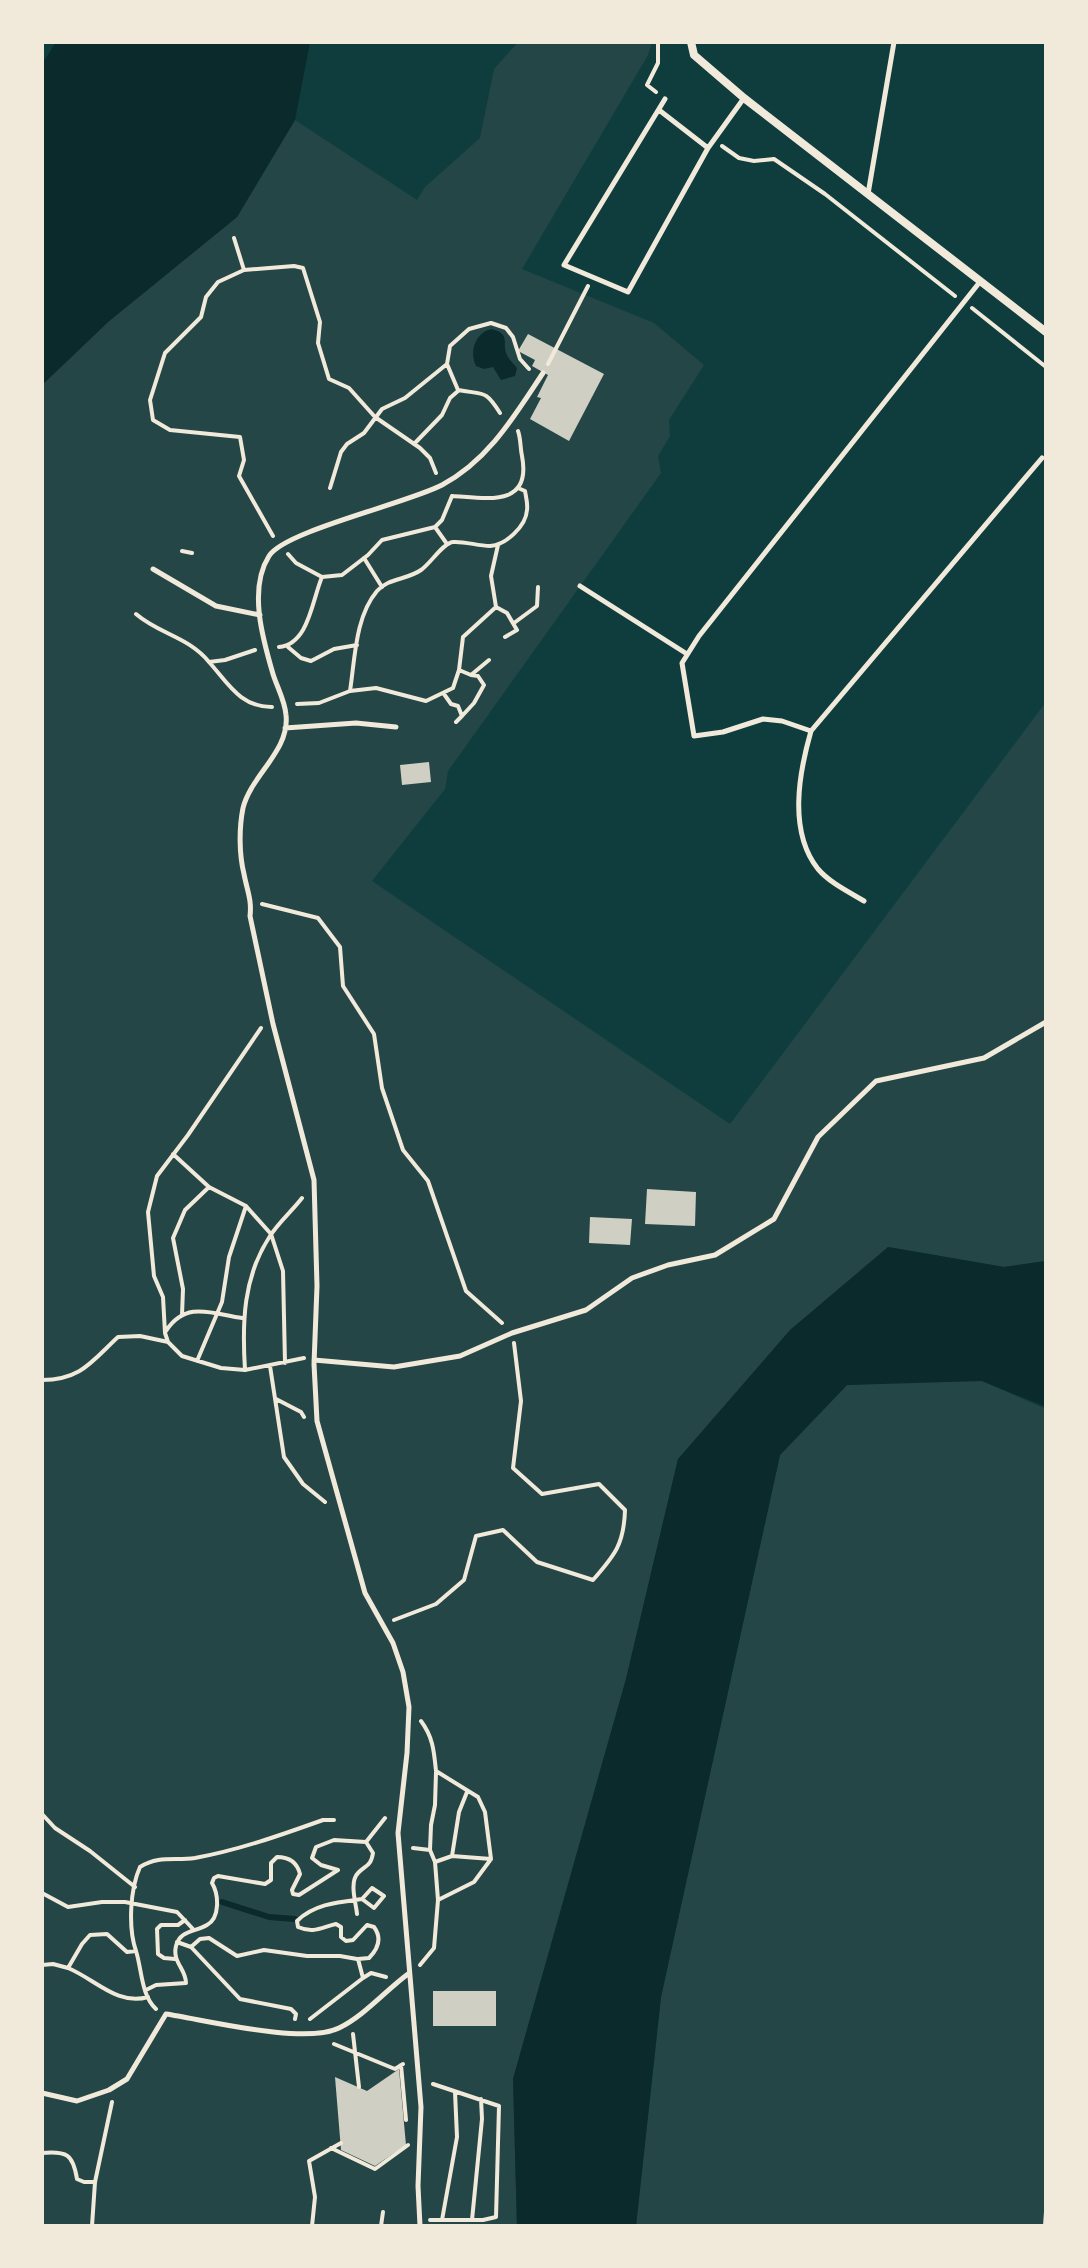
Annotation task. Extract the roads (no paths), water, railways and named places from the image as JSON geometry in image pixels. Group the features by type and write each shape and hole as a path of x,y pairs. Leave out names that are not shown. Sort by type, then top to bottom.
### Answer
{"street":[{"path":"691,42 694,55 744,98 1046,332"}],"lane":[{"path":"868,195 894,42"},
{"path":"665,99 564,265 628,292 708,148 744,98"},
{"path":"659,110 708,148"},
{"path":"811,731 782,721 763,719 723,732 694,736 682,663 699,636 979,283"},
{"path":"420,2223 421,2107 398,1861 409,1707 403,1672 384,1623 365,1593 317,1421 314,1180 271,1013 250,916 251,901 242,861 241,833 243,808 285,728 284,705 265,647 260,615 260,581 268,557 299,536 440,486 495,442 543,373"},
{"path":"864,901 818,868 804,838 798,802 801,764 811,731 1042,458"},
{"path":"153,569 216,606 260,615"},
{"path":"580,586 687,654"},
{"path":"285,728 356,723 396,727"},
{"path":"314,1360 394,1367 460,1356 512,1333 586,1310 632,1278 668,1265 715,1255 774,1219 818,1137 876,1081 984,1058 1046,1022"},
{"path":"42,2093 77,2101 127,2079 134,2072 166,2014 293,2033 332,2031 408,1974"}],"waterway":[{"path":"222,1902 269,1917 295,1919"}]}
